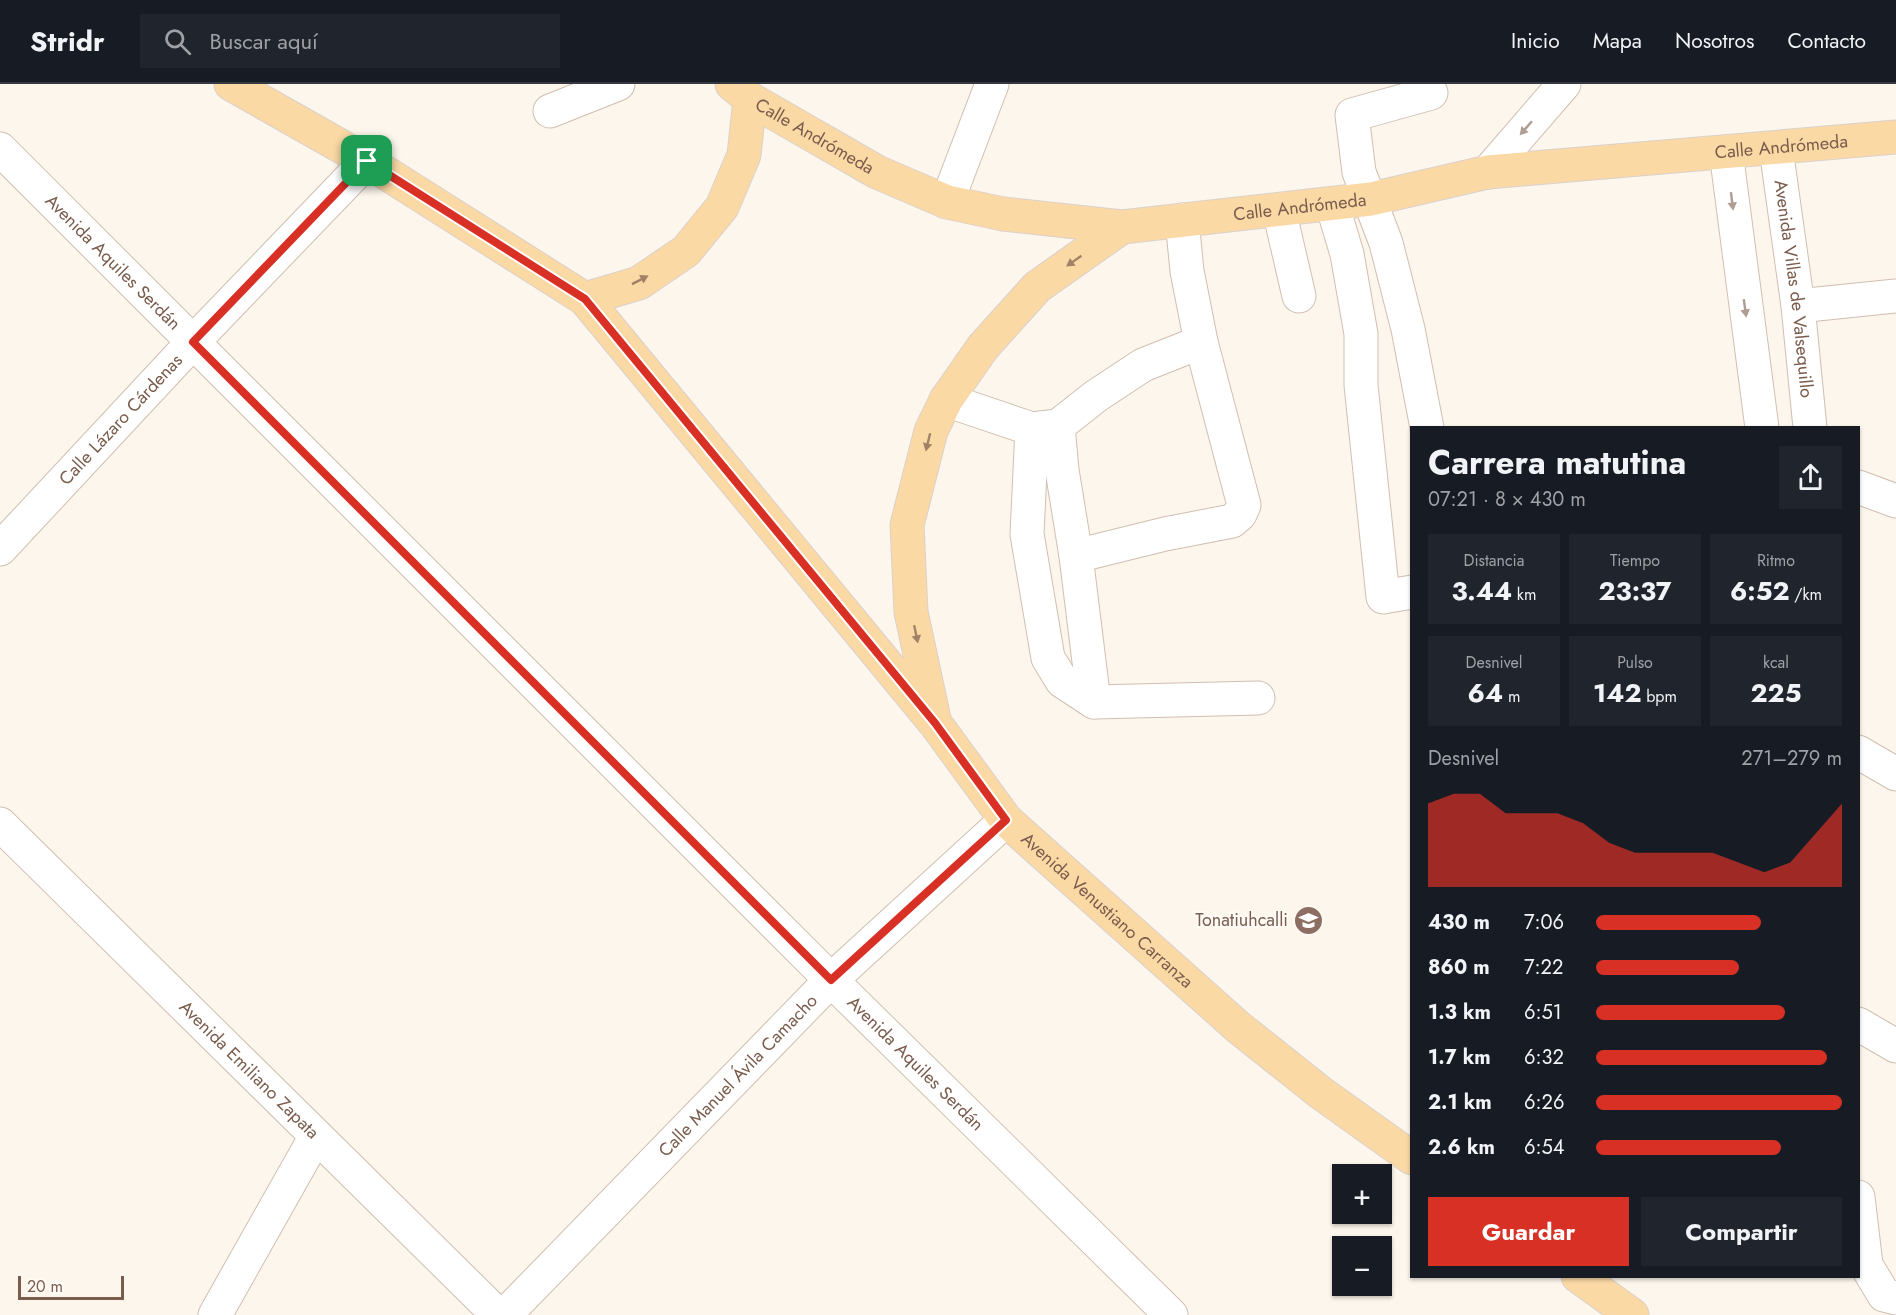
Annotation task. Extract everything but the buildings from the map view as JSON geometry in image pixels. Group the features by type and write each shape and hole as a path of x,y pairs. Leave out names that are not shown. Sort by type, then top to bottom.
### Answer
{"main road":[{"name":"Avenida Venustiano Carranza","path":"231,84 367,161 585,299 935,723 1006,820 1238,1027 1321,1093 1410,1157"},
{"name":"Calle Andrómeda","path":"741,92 877,172 947,201 1003,214 1122,228 1371,199 1488,172 1896,137"},
{"path":"585,299 639,283 686,251 722,207 744,155 741,92"},
{"path":"935,723 911,612 907,525 931,430 946,400 983,348 1037,287 1122,228"},
{"path":"1581,1278 1632,1315"}],"street":[{"path":"550,111 618,84"},
{"path":"947,201 992,84"},
{"path":"1488,172 1564,84"},
{"path":"1427,426 1408,329 1386,243 1359,171 1352,116 1431,93"},
{"name":"Avenida Aquiles Serdán","path":"0,149 831,980 1171,1315"},
{"name":"Avenida Villas de Valsequillo","path":"1776,149 1798,306 1810,426"},
{"path":"1726,152 1762,426"},
{"name":"Calle Lázaro Cárdenas","path":"0,549 193,342 367,161"},
{"path":"1332,204 1347,254 1361,334 1361,385 1383,597 1410,591"},
{"path":"1279,210 1299,296"},
{"path":"1076,556 1165,534 1232,521 1240,514 1244,505 1201,342 1187,271 1182,220"},
{"path":"1798,306 1896,296"},
{"path":"1361,334 1408,329"},
{"path":"946,400 1045,428 1143,365 1201,342"},
{"path":"1045,428 1062,470 1076,556 1094,702"},
{"path":"1045,428 1027,534 1048,658 1062,681 1094,702 1258,698"},
{"path":"1860,488 1896,501"},
{"path":"1860,753 1896,774"},
{"name":"Calle Manuel Ávila Camacho","path":"505,1315 831,980 1006,820"},
{"name":"Avenida Emiliano Zapata","path":"0,824 498,1315"},
{"path":"1860,1025 1896,1046"},
{"path":"214,1315 316,1137"},
{"path":"1860,1214 1866,1265 1890,1297"}],"place":[{"name":"Tonatiuhcalli","path":"1309,920"}],"route":[{"path":"367,161 585,299 935,723 1006,820 831,980 193,342 367,161"}]}
